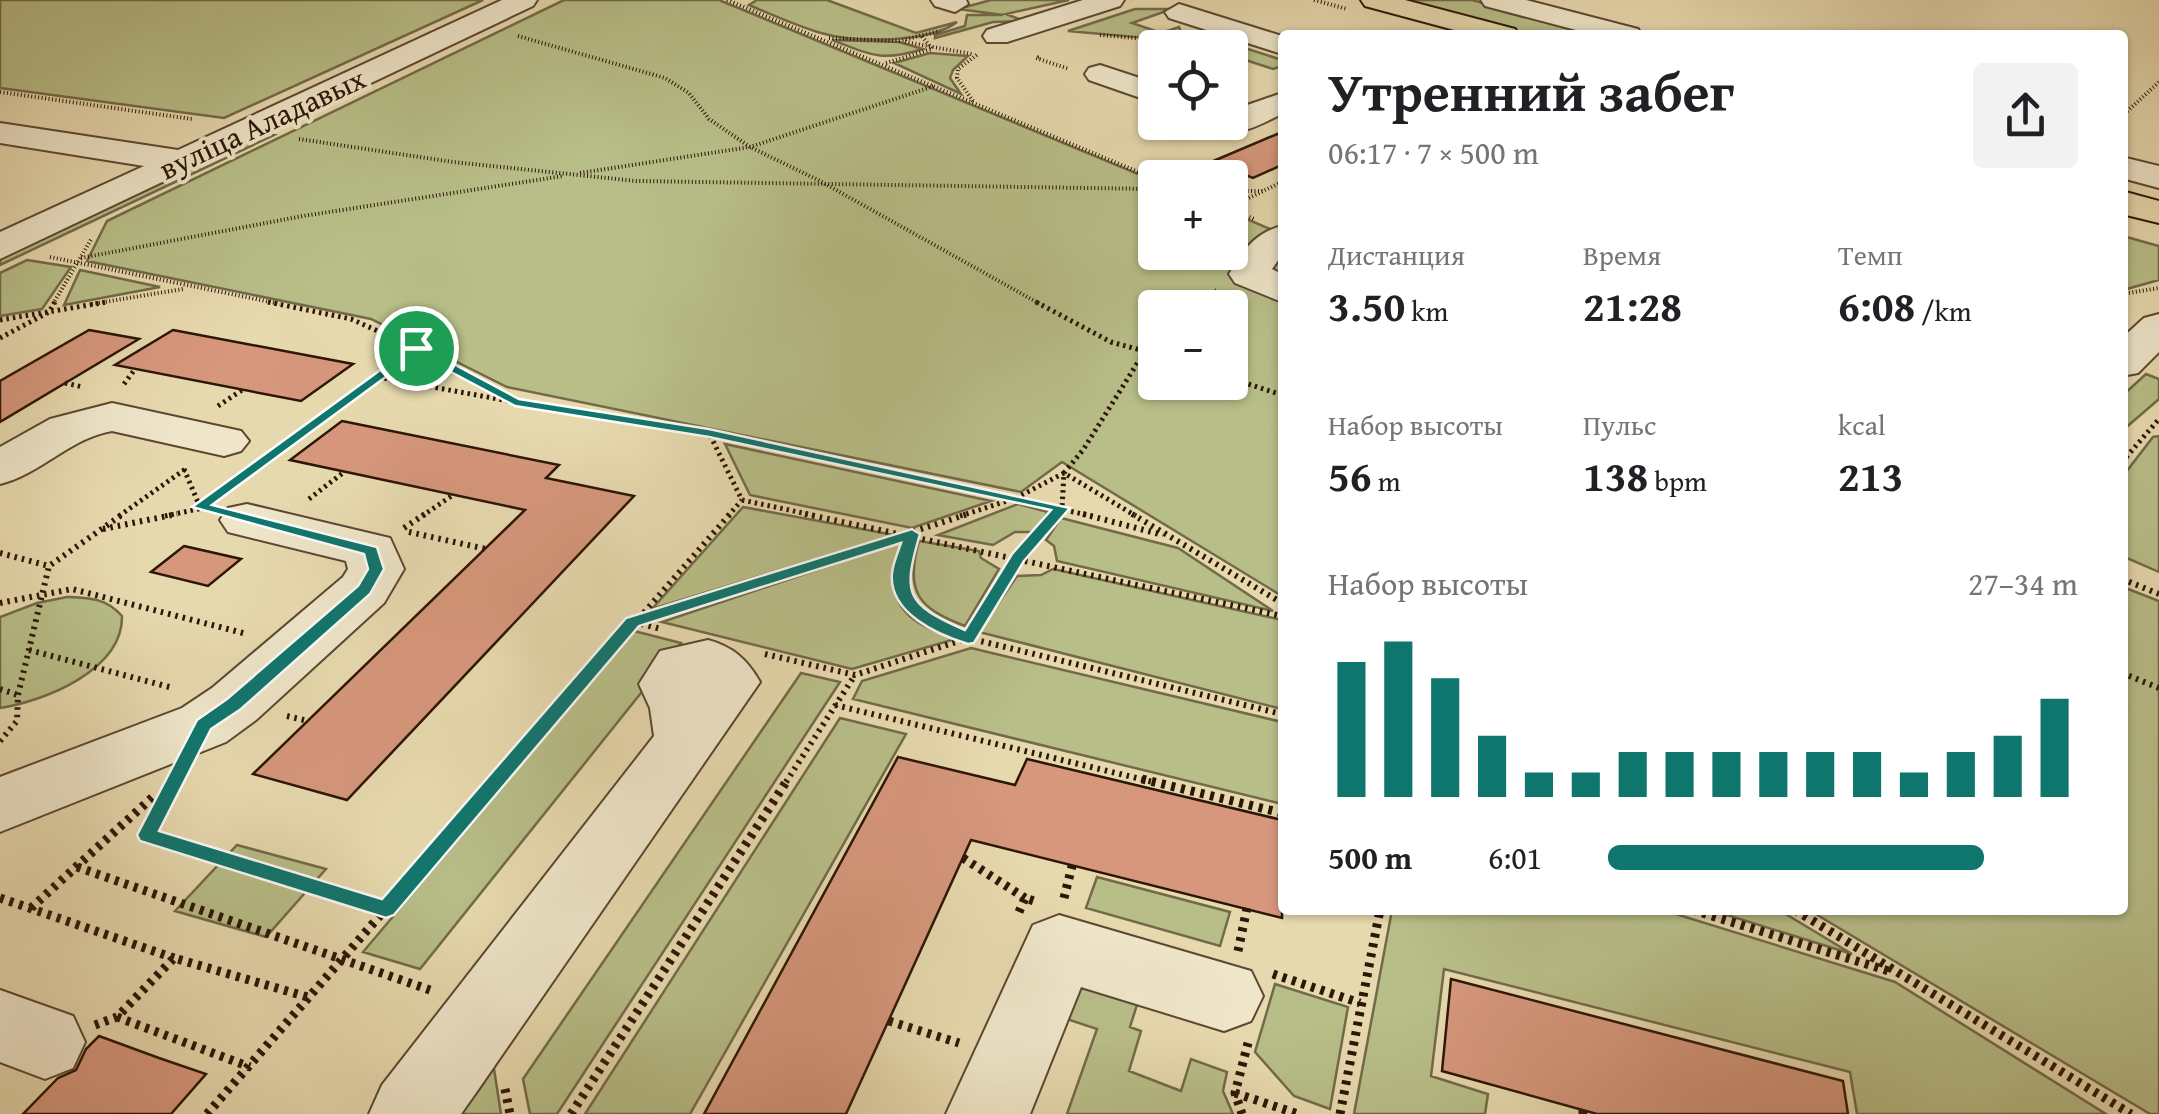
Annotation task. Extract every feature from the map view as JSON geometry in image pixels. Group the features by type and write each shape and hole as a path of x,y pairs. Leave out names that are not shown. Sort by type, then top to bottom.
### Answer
{"main road":[{"path":"1374,0 1485,30"},
{"path":"2128,204 2159,212"}],"street":[{"name":"вуліца Аладавых","path":"0,247 524,0"},
{"path":"987,45 1111,0"},
{"path":"1494,0 1609,30"},
{"path":"1179,12 1278,44"},
{"path":"1100,74 1138,88"},
{"path":"1248,118 1278,106"},
{"path":"0,133 182,160"},
{"path":"2128,169 2159,177"},
{"path":"1278,241 1263,252 1249,274 1278,288"},
{"path":"2128,357 2159,327"},
{"path":"0,469 58,433 112,417 229,486 371,550 376,569 364,590 234,704 204,725 0,804"},
{"path":"411,1114 687,741"},
{"path":"988,1114 1060,948 1233,966"}],"path":[{"path":"727,0 1138,171"},
{"path":"742,6 751,0"},
{"path":"1086,34 1138,38"},
{"path":"516,35 665,78 690,94 709,119 750,147 820,181 927,244 1111,342 1138,349"},
{"path":"922,36 932,50"},
{"path":"899,40 932,50"},
{"path":"885,63 932,50 987,45"},
{"path":"2128,110 2159,82"},
{"path":"79,261 303,216 750,147 934,86"},
{"path":"0,92 201,120"},
{"path":"284,133 302,140 655,182 820,181 1138,189"},
{"path":"1248,199 1278,184"},
{"path":"1248,190 1266,191"},
{"path":"0,338 49,312 96,232"},
{"path":"35,253 351,319 416,348 515,402"},
{"path":"0,320 190,288"},
{"path":"2128,293 2159,288"},
{"path":"100,530 229,486 416,348"},
{"path":"632,622 912,534 1016,498 1064,473 1083,450 1138,358"},
{"path":"377,377 709,433 1062,508 1174,538"},
{"path":"1248,384 1278,394"},
{"path":"2128,455 2159,419"},
{"path":"2148,432 2159,432"},
{"path":"709,433 742,500"},
{"path":"184,469 229,486"},
{"path":"184,469 229,486"},
{"path":"0,741 16,721 18,695 50,566 184,469"},
{"path":"571,1114 855,675 968,638 1018,558 1062,508 1064,473"},
{"path":"1064,473 1278,601"},
{"path":"453,495 401,530 486,549"},
{"path":"742,500 1278,615"},
{"path":"207,1114 742,500"},
{"path":"912,534 900,575 903,592 921,617 968,638 1278,713"},
{"path":"0,553 50,566"},
{"path":"2128,581 2159,594"},
{"path":"0,604 72,589 300,647"},
{"path":"29,650 234,704"},
{"path":"2128,675 2159,688"},
{"path":"0,689 18,695"},
{"path":"835,705 1278,812"},
{"path":"31,908 183,769 147,835 386,909"},
{"path":"964,858 1025,898"},
{"path":"78,866 490,1012"},
{"path":"1062,909 1072,866"},
{"path":"0,898 174,958 311,998"},
{"path":"1233,966 1247,908"},
{"path":"1340,1114 1379,915"},
{"path":"1709,915 1901,975"},
{"path":"1803,915 2130,1114"},
{"path":"117,1017 174,958"},
{"path":"22,1034 117,1017 250,1067"},
{"path":"889,1021 961,1044"},
{"path":"1242,1114 1234,1093 1298,1114"}],"green space":[{"path":"0,0 483,0 224,118 0,88"},
{"path":"564,0 719,0 1138,174 1138,270 1248,270 1248,220 1278,232 1278,594 1062,462 1021,492 507,387 371,319 87,261 107,221"},
{"path":"757,0 827,0 916,33 957,22 911,37 853,38 812,30 749,5"},
{"path":"991,0 1069,0 1006,14 1024,21 993,22 935,38 965,26 967,15 1003,15 958,9"},
{"path":"1398,0 1472,0 1583,30 1509,30"},
{"path":"1135,9 1172,9 1132,23 1152,30 1138,30 1138,37 1068,31"},
{"path":"832,40 899,42 923,49 877,55"},
{"path":"1248,49 1278,59 1278,67 1248,61"},
{"path":"930,53 968,56 950,78 961,94 894,63"},
{"path":"258,132 274,135 0,265 0,253"},
{"path":"2128,237 2159,246 2159,280 2128,289"},
{"path":"27,260 71,267 42,309 0,316 0,273"},
{"path":"80,270 160,287 64,305"},
{"path":"2146,374 2159,379 2159,399 2128,426 2128,390"},
{"path":"2159,436 2159,572 2128,559 2128,470 2153,437"},
{"path":"725,444 991,501 912,528 750,495"},
{"path":"1018,504 1048,512 1036,532 1015,532 993,545 938,535"},
{"path":"743,507 894,535 652,609"},
{"path":"1061,518 1178,548 1273,611 1057,561 1054,546 1046,540"},
{"path":"903,541 894,579 901,606 923,626 959,638 852,669 662,622"},
{"path":"919,541 979,551 981,558 999,569 965,626 936,612 919,596 914,573"},
{"path":"1053,569 1278,619 1278,708 979,632 1017,576 1041,575"},
{"path":"2128,589 2159,601 2159,1114 2150,1114 1817,915 2128,915"},
{"path":"67,597 104,602 122,616 119,635 110,652 96,667 59,690 0,708 0,617"},
{"path":"634,631 681,643 420,969 363,952"},
{"path":"971,648 1278,721 1278,803 853,699 862,681"},
{"path":"801,673 840,682 557,1114 530,1114 523,1079"},
{"path":"840,718 906,734 690,1114 585,1114"},
{"path":"237,845 326,869 266,937 175,911"},
{"path":"1097,877 1230,912 1220,946 1086,908"},
{"path":"1391,915 1679,915 1895,982 2106,1114 1857,1114 1850,1072 1444,969 1431,1076 1488,1094 1485,1114 1354,1114"},
{"path":"1727,915 1787,915 1852,954"},
{"path":"1275,984 1348,1007 1330,1109 1294,1096 1255,1052"},
{"path":"1119,987 1141,992 1130,1027 1141,1031 1129,1071 1181,1091 1191,1059 1227,1072 1223,1091 1233,1114 1067,1114 1097,1029 1049,1013 1076,989"},
{"path":"479,1063 494,1069 501,1114 443,1114"}],"building":[{"path":"1278,134 1278,167 1253,178 1248,176 1248,160 1216,160"},
{"path":"89,330 139,339 0,422 0,381"},
{"path":"173,330 353,364 301,401 115,365"},
{"path":"342,421 559,465 546,478 634,496 347,800 253,774 525,510 290,460"},
{"path":"184,546 241,559 208,586 151,572"},
{"path":"898,757 1015,785 1027,759 1278,819 1278,915 1282,918 971,840 846,1114 704,1114"},
{"path":"1451,979 1843,1081 1848,1114 1597,1114 1442,1071"},
{"path":"99,1036 206,1074 171,1114 23,1114 58,1078 76,1070 86,1049"}],"route":[{"path":"416,348 515,402 709,433 1062,508 1018,558 968,638 921,617 903,592 900,575 912,534 632,622 386,909 147,835 204,725 234,704 364,590 376,569 371,550 200,507 416,348"}]}
